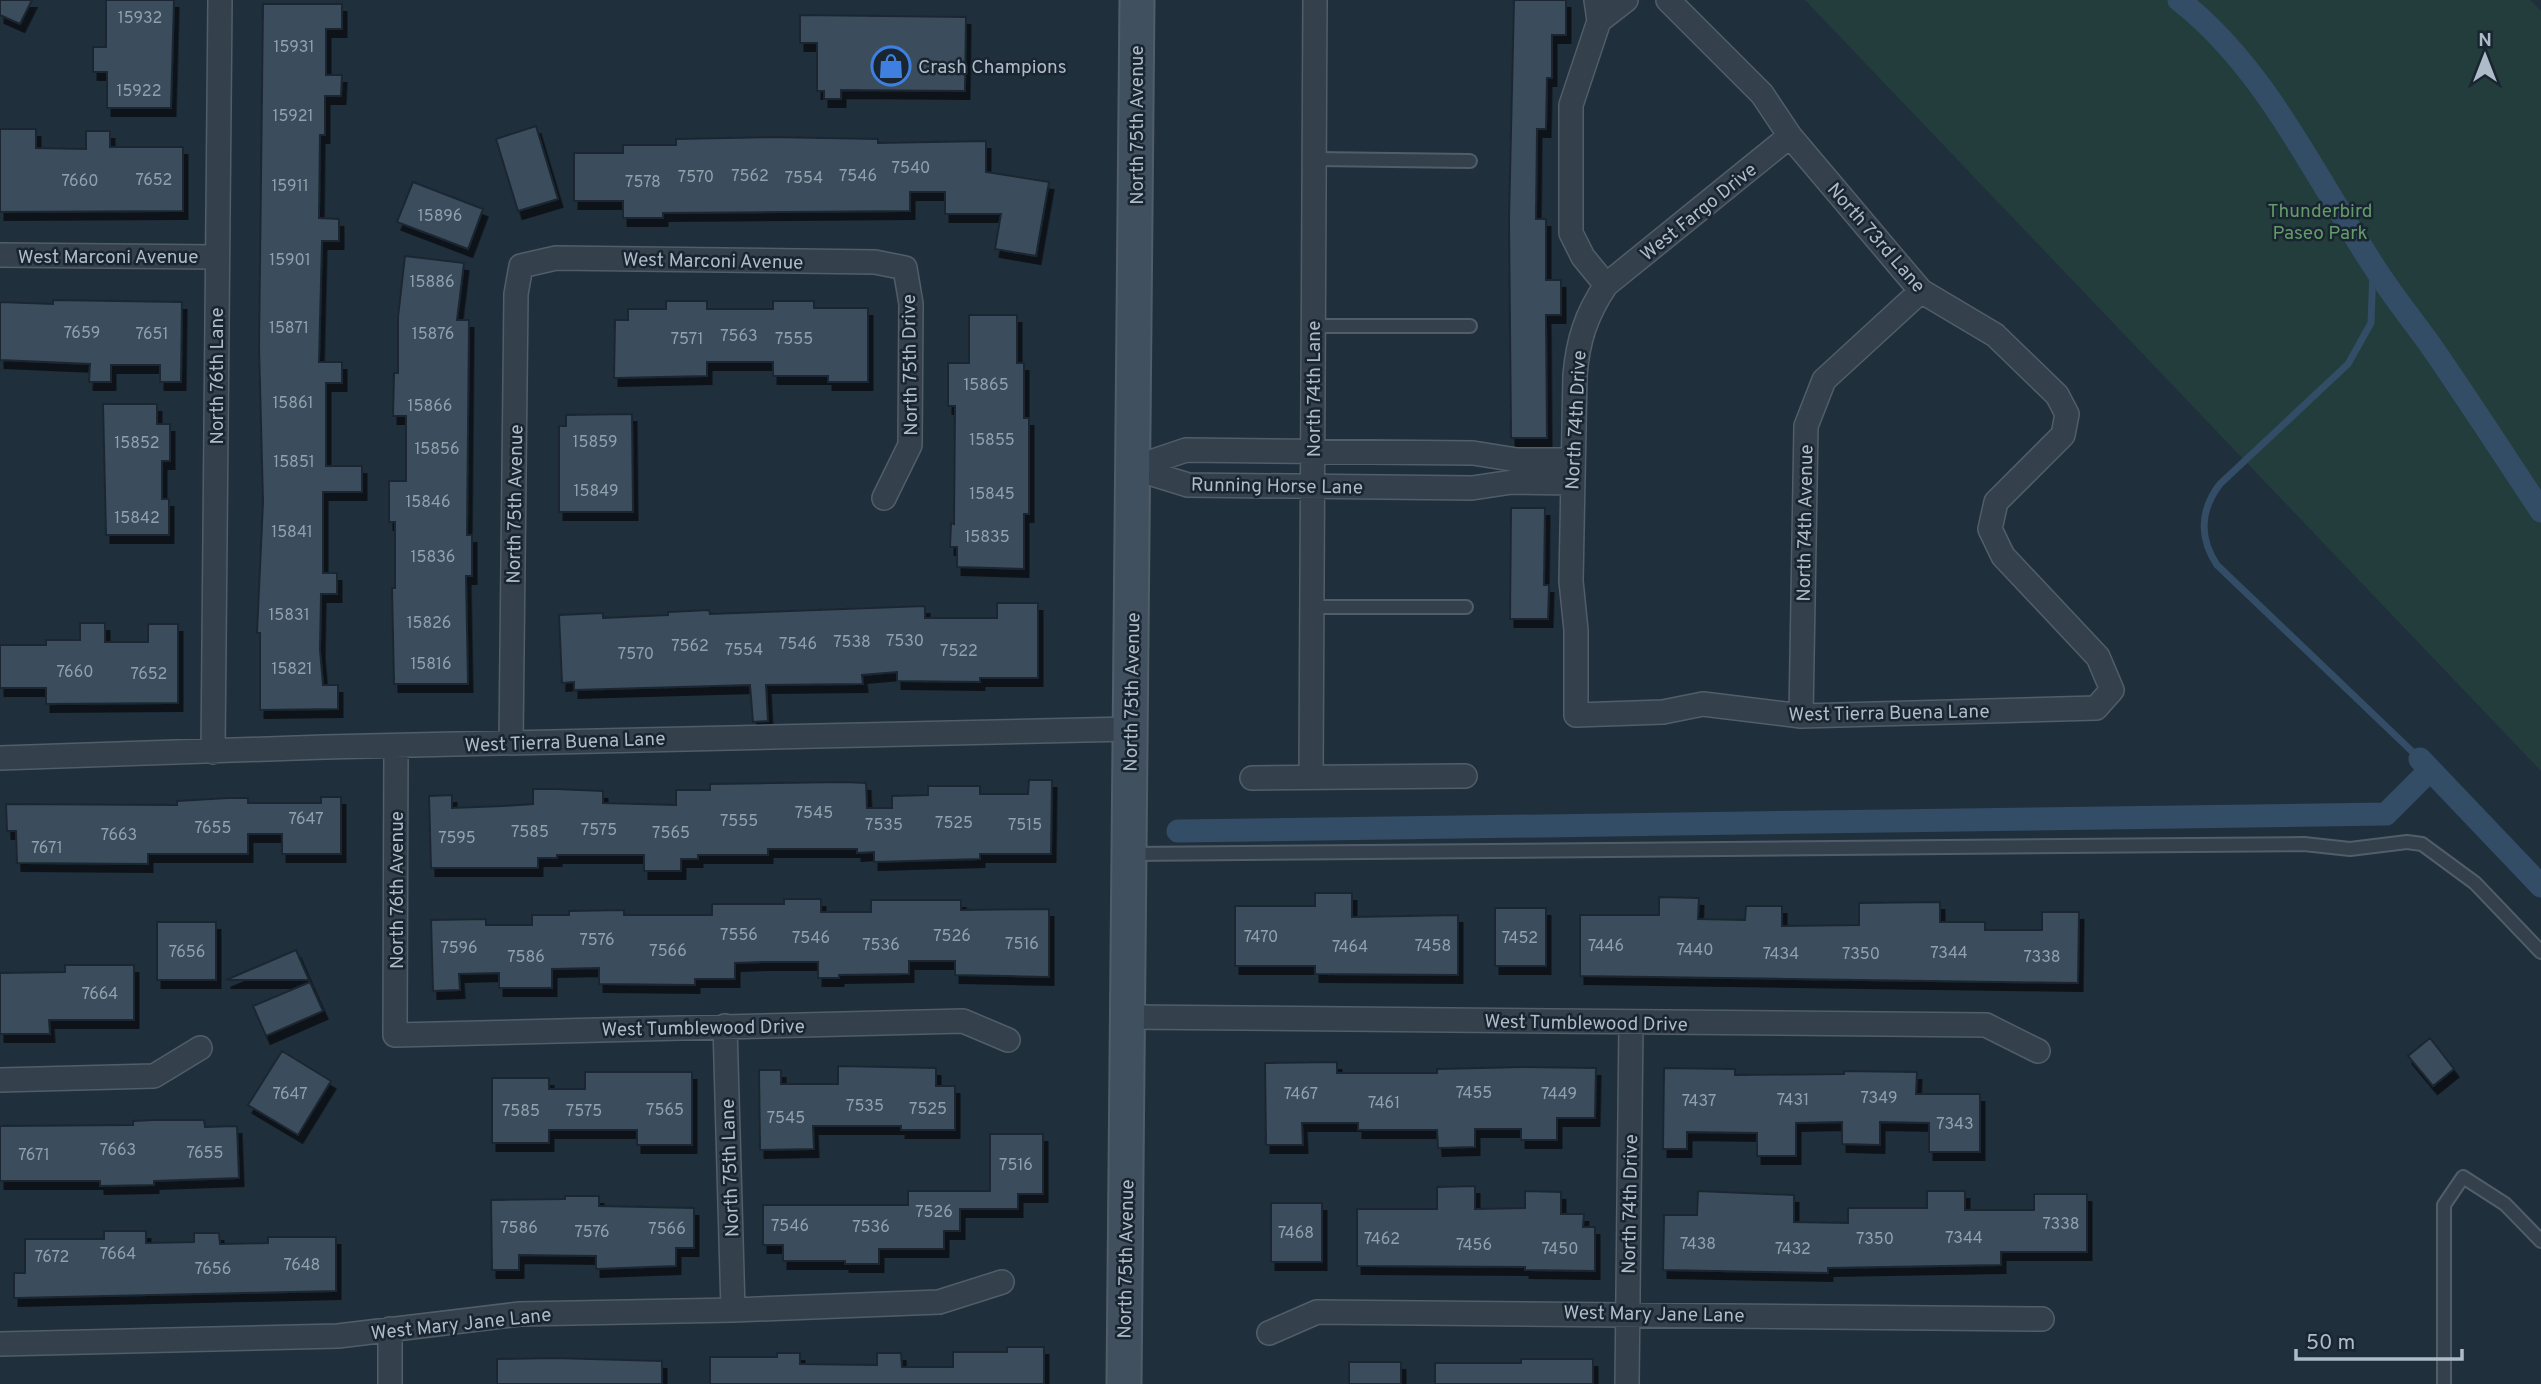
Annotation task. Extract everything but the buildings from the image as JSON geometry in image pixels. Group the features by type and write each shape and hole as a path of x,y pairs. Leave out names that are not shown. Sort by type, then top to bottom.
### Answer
{"main road":[{"name":"North 75th Avenue","path":"1124,1384 1136,0"}],"street":[{"name":"North 76th Lane","path":"214,751 220,0"},
{"name":"North 74th Lane","path":"1311,777 1315,0"},
{"path":"1605,285 1583,257 1571,233 1571,105 1598,10 1626,0"},
{"name":"North 73rd Lane","path":"1668,0 1762,94 1790,136 1921,291 1996,335 2057,395 2067,414 2063,435 1996,502 1990,529 2003,556 2098,657 2112,690"},
{"name":"West Fargo Drive","path":"1605,285 1790,136"},
{"name":"West Marconi Avenue","path":"0,255 217,257"},
{"name":"West Marconi Avenue","path":"520,266 556,258 875,262 905,268"},
{"name":"North 75th Avenue","path":"511,742 516,294 520,266"},
{"name":"North 75th Drive","path":"884,498 909,446 911,304 905,268"},
{"name":"North 74th Drive","path":"1576,715 1576,629 1571,581 1572,472 1578,344 1588,313 1605,285"},
{"name":"North 74th Avenue","path":"1801,716 1806,426 1824,380 1921,291"},
{"name":"Running Horse Lane","path":"1133,468 1186,450 1473,453 1572,472"},
{"path":"1472,488 1473,453"},
{"name":"Running Horse Lane","path":"1133,468 1188,485 1472,488 1572,472"},
{"name":"West Tierra Buena Lane","path":"1576,715 1663,712 1703,704 1801,716 2096,708 2112,690"},
{"name":"West Tierra Buena Lane","path":"0,758 511,742 1130,729"},
{"name":"North 76th Avenue","path":"395,1035 396,746"},
{"path":"1252,778 1465,776"},
{"name":"West Tumblewood Drive","path":"1128,1017 1986,1025 2038,1051"},
{"name":"West Tumblewood Drive","path":"395,1035 963,1021 1008,1040"},
{"name":"North 74th Drive","path":"1627,1384 1631,1023"},
{"name":"North 75th Lane","path":"725,1026 733,1310"},
{"path":"0,1080 154,1076 200,1048"},
{"name":"West Mary Jane Lane","path":"0,1344 338,1336 520,1314 939,1302 1002,1282"},
{"name":"West Mary Jane Lane","path":"1269,1333 1317,1312 2042,1319"},
{"path":"390,1329 390,1384"}],"lane":[{"path":"1315,159 1470,161"},
{"path":"1314,326 1470,326"},
{"path":"1312,607 1466,607"},
{"path":"1129,853 2290,844 2368,849 2407,842 2421,844 2475,884 2541,952"},
{"path":"2444,1384 2444,1205 2463,1177 2505,1204 2541,1241"}],"green space":[{"name":"Thunderbird Paseo Park","path":"1805,0 2530,0 2541,11 2541,771"}],"waterway":[{"path":"2179,0 2210,27 2238,57 2263,90 2380,275 2429,343 2541,511"},
{"path":"2373,267 2371,323 2348,364 2220,484 2213,494 2204,524 2207,545 2217,565 2420,759"},
{"path":"2420,759 2541,886"},
{"path":"1178,831 2386,814 2430,770"}],"place":[{"name":"Crash Champions","path":"891,66"}]}
